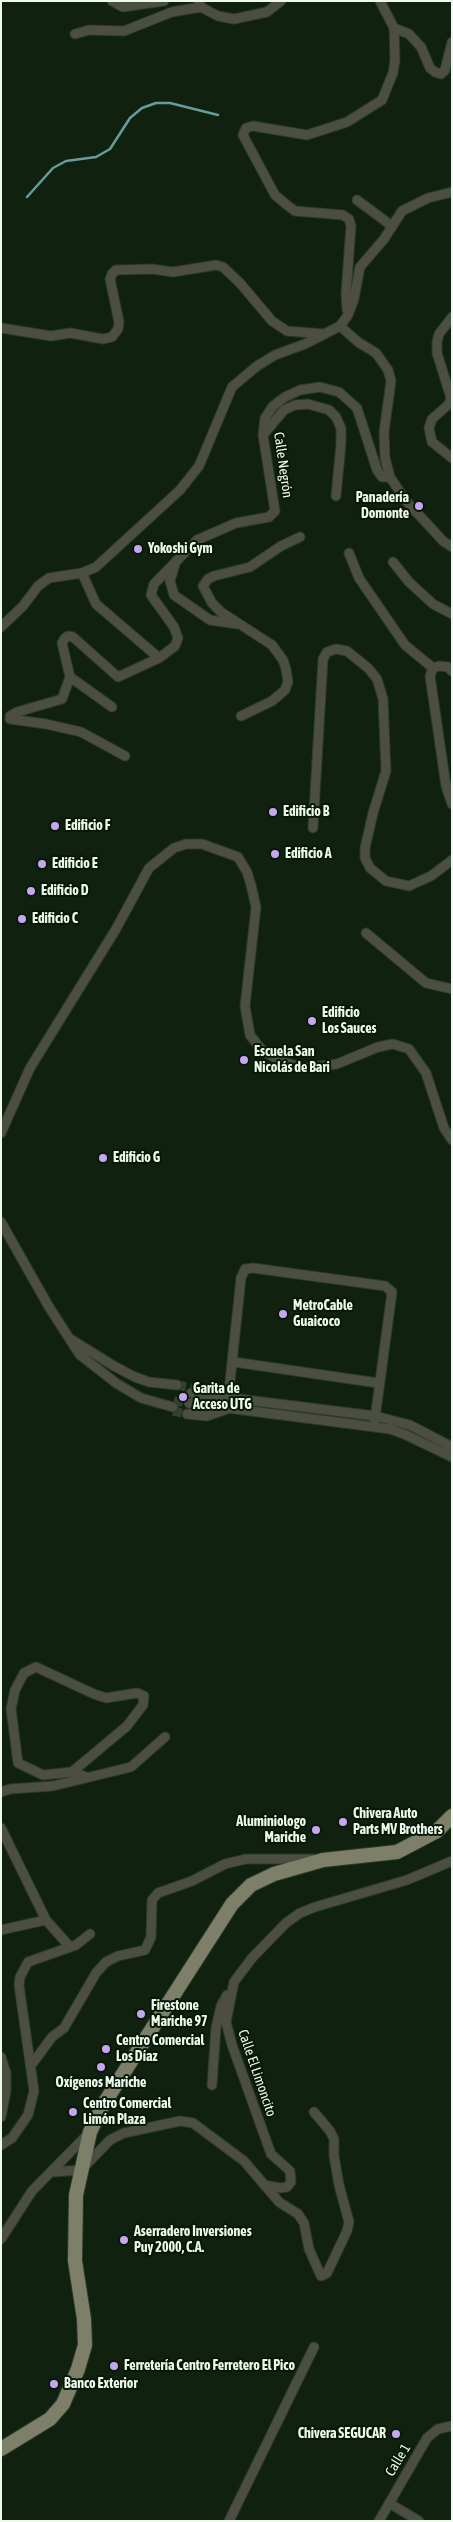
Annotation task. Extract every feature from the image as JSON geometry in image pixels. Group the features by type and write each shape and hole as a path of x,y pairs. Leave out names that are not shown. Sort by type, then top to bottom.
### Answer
{"main road":[{"path":"1,2449 50,2419 63,2404 78,2369 84,2345 84,2319 75,2260 76,2195 90,2132 103,2105 232,1904 251,1886 274,1874 323,1860 397,1852 437,1831 452,1816"}],"street":[{"path":"112,1 123,7 164,1"},
{"path":"75,34 89,30 124,31 172,12 200,4 218,16 234,19 267,12 281,1"},
{"path":"348,314 346,294 351,226 349,219 343,215 310,214 295,211 275,195 243,134 246,128 253,126 307,136 347,122 368,111 382,100 393,73 394,28 380,1"},
{"path":"394,28 409,34 421,47 430,68 441,74 445,70 452,42"},
{"path":"1,627 22,606 38,586 55,577 82,573 96,567 180,490 199,466 232,387 275,355 327,334 340,326 348,314 354,299 360,267 384,239 402,211 428,198 452,192"},
{"path":"357,200 392,226"},
{"path":"1,328 51,336 70,333 103,339 112,337 118,329 119,322 110,279 116,270 173,272 216,265 223,267 272,322 287,331 299,334 327,334"},
{"path":"452,317 439,334 436,342 450,398 449,404 432,418 429,428 432,442 452,458"},
{"path":"340,326 358,342 376,354 388,370 391,381 384,432 385,458 390,477 406,501 452,547"},
{"name":"Calle Negrón","path":"70,677 62,643 68,636 73,637 116,676 121,677 159,658 175,646 178,638 174,627 151,595 154,584 176,559 197,540 236,523 269,517 275,511 263,435 265,418 273,406 285,397 300,390 320,387 339,392 357,408 377,470 382,476 390,477"},
{"path":"263,435 284,410 295,405 308,404 329,410 336,417 341,428 342,444 336,496"},
{"path":"236,624 221,612 209,598 203,586 208,579 250,567 281,546 300,537"},
{"path":"349,553 359,578 405,645 433,668 448,667 452,671"},
{"path":"176,559 170,581 174,595 210,620 236,624 249,629 272,646 283,660 288,682 285,690 272,700 241,716"},
{"path":"393,562 409,582 433,604 452,614"},
{"path":"82,573 96,604 159,658"},
{"path":"312,828 323,659 326,652 336,649 347,651 368,668 377,679 383,700 386,771 365,848 370,868 386,881 409,886 431,876 452,860"},
{"path":"433,668 430,676 431,693 446,786 452,804"},
{"path":"112,708 70,677 62,699 13,714 10,720 46,724 81,732 126,756"},
{"path":"1,1132 30,1068 116,930 149,868 174,848 186,844 202,844 238,856 251,885 256,907 245,1006 250,1035 257,1044 263,1051 281,1061 303,1068 337,1064 378,1047 393,1044 409,1049 415,1054 426,1073 444,1128 452,1140"},
{"path":"366,933 426,983 452,989"},
{"path":"1,1222 49,1307 80,1355 116,1383 143,1399 173,1406"},
{"path":"223,1409 229,1400 241,1278 245,1269 253,1268 385,1286 392,1292 392,1303 378,1383 374,1426"},
{"path":"70,1338 119,1369 153,1385 176,1388"},
{"path":"234,1362 378,1383"},
{"path":"191,1391 229,1400 375,1416 410,1425 452,1447"},
{"path":"188,1409 207,1416 223,1409 374,1426 404,1434 452,1458"},
{"path":"72,1772 127,1726 143,1704 144,1696 137,1693 106,1698 36,1667 24,1673 13,1699 12,1708 18,1763 42,1775 72,1772 86,1777"},
{"path":"1,1792 10,1789 53,1786 131,1767 165,1736"},
{"path":"1,1828 46,1920 70,1948"},
{"path":"32,2064 52,2037 64,2028 96,1974 106,1962 118,1956 144,1950 151,1937 152,1900 158,1892 192,1881 225,1864 246,1859 323,1860"},
{"name":"Calle El Limoncito","path":"264,2185 280,2188 287,2187 291,2182 290,2172 271,2154 232,2045 226,2022 234,1982 252,1958 286,1923 300,1913 315,1906 407,1880 452,1861"},
{"path":"1,1930 46,1920"},
{"path":"1,2145 12,2138 28,2115 34,2091 32,2064 19,1985 20,1976 28,1962 70,1948 90,1934"},
{"path":"212,2085 216,2028 221,2006 234,1982"},
{"path":"1,2057 6,2073 6,2091 1,2117"},
{"path":"52,2172 81,2170 110,2140 124,2133 180,2121 192,2123 244,2161 279,2202 298,2214 304,2223 309,2249 321,2276 327,2273 347,2231 349,2222 339,2185 334,2156 334,2139 330,2131 314,2112"},
{"path":"1,2239 32,2192 90,2132"},
{"path":"229,2521 314,2347"},
{"name":"Calle 1","path":"379,2521 428,2438 438,2429 452,2426"},
{"path":"389,2503 418,2521"}],"waterway":[{"path":"27,197 53,168 66,161 96,157 110,149 130,118 142,108 156,103 170,103 218,115"}],"tunnel":[{"path":"177,1385 192,1388"},
{"path":"174,1401 189,1403"},
{"path":"173,1411 187,1414"}],"place":[{"name":"Panadería Domonte","path":"419,506"},
{"name":"Yokoshi Gym","path":"138,549"},
{"name":"Edificio B","path":"273,812"},
{"name":"Edificio F","path":"55,826"},
{"name":"Edificio A","path":"275,854"},
{"name":"Edificio E","path":"42,864"},
{"name":"Edificio D","path":"31,891"},
{"name":"Edificio C","path":"22,919"},
{"name":"Edificio Los Sauces","path":"312,1021"},
{"name":"Escuela San Nicolás de Bari","path":"244,1060"},
{"name":"Edificio G","path":"103,1158"},
{"name":"MetroCable Guaicoco","path":"283,1314"},
{"name":"Garita de Acceso UTG","path":"183,1397"},
{"name":"Chivera Auto Parts MV Brothers","path":"343,1822"},
{"name":"Aluminiologo Mariche","path":"316,1830"},
{"name":"Firestone Mariche 97","path":"141,2014"},
{"name":"Centro Comercial Los Díaz","path":"106,2049"},
{"name":"Oxígenos Mariche","path":"101,2067"},
{"name":"Centro Comercial Limón Plaza","path":"73,2112"},
{"name":"Aserradero Inversiones Puy 2000, C.A.","path":"124,2240"},
{"name":"Ferretería Centro Ferretero El Pico","path":"114,2366"},
{"name":"Banco Exterior","path":"54,2384"},
{"name":"Chivera SEGUCAR","path":"396,2434"}]}
